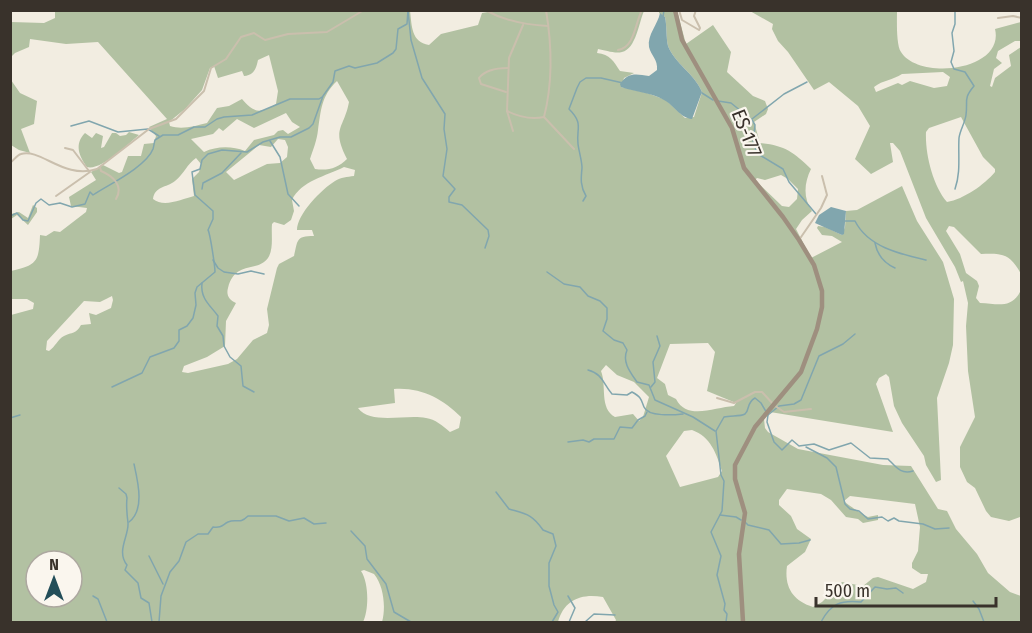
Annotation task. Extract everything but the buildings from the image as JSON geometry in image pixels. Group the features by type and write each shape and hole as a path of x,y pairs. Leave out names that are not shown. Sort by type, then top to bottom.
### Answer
{"main road":[{"name":"ES-177","path":"677,10 682,40 732,128 744,168 783,216 799,240 814,265 822,291 821,314 805,364 796,381 755,427 735,465 735,479 745,513 739,554 743,622"}],"street":[{"path":"56,196 90,171 100,167 149,129 176,118 204,91 211,68 226,59 246,34 254,33 265,40 288,34 324,33 364,10"},
{"path":"485,10 523,25 549,27"},
{"path":"544,117 551,60 546,10"},
{"path":"618,50 624,49 631,42 642,10"},
{"path":"677,10 682,20 699,30 694,16 696,10"},
{"path":"998,18 1013,16 1022,18"},
{"path":"513,131 507,111 508,68 509,58 523,25"},
{"path":"507,92 481,84 479,81 482,74 508,68"},
{"path":"507,111 520,117 534,119 544,117"},
{"path":"544,117 574,149"},
{"path":"65,148 73,150 90,171"},
{"path":"10,163 18,155 26,153 71,171 90,171"},
{"path":"100,167 101,171 110,175 119,187 119,195 116,199"},
{"path":"799,240 827,195 822,176"},
{"path":"717,398 734,403 755,392 762,392 774,405 788,413 811,409"}],"green space":[{"path":"55,11 410,11 412,28 416,37 419,41 429,45 441,34 478,25 482,13 494,11 644,11 634,41 627,50 616,53 598,49 597,53 608,57 620,71 634,73 624,78 621,87 666,100 685,118 694,117 702,92 699,85 671,52 667,43 665,17 659,11 677,11 686,44 713,25 731,52 727,72 753,96 765,101 768,109 766,114 754,122 760,143 788,150 811,169 806,190 807,201 812,211 796,229 811,258 842,242 832,236 822,235 818,226 842,235 846,211 857,210 902,186 917,221 943,262 954,299 953,345 937,398 941,480 936,482 926,465 924,456 902,423 894,406 889,377 886,374 879,378 876,384 893,432 770,412 764,419 765,428 798,449 883,465 911,466 938,509 947,511 956,529 977,554 988,573 1010,592 1021,596 1021,622 615,622 603,597 588,596 569,603 564,608 558,622 382,622 384,604 380,585 374,574 364,570 361,571 366,582 367,604 363,622 11,622 11,315 33,309 34,303 27,299 11,299 11,271 26,267 35,261 39,251 40,235 46,236 54,231 60,232 86,212 87,208 71,206 69,197 96,180 91,172 103,165 119,173 122,172 128,156 141,156 144,144 154,143 156,136 149,127 167,119 98,42 66,44 30,39 29,47 11,57 11,22 44,23 55,18","holes":["269,55 278,91 276,104 261,111 250,107 242,99 229,106 217,108 207,123 184,128 170,126 169,122 185,109 202,90 210,68 214,66 218,78 242,71 244,76 252,73 258,60","337,81 349,102 339,134 347,159 332,168 315,169 310,159 323,104","286,113 292,122 300,127 288,134 283,130 254,140 245,151 225,147 204,152 191,139 213,134 219,128 223,131 237,119 254,128","278,139 285,140 288,147 287,157 280,163 267,164 234,180 226,172 259,145 271,147","196,158 201,164 199,172 192,179 194,196 168,203 157,202 153,199 156,192 175,181","344,167 355,170 354,176 337,180 311,202 301,217 297,230 312,230 314,236 300,238 294,256 279,264 277,268 267,309 269,325 267,333 253,340 237,359 228,364 188,373 182,372 184,366 207,357 225,346 226,321 236,303 228,295 231,279 241,270 258,265 268,258 272,246 272,224 274,222 284,225 291,220 294,211 292,200 296,193 322,176","781,175 798,189 797,199 789,207 782,206 755,180 757,178 765,180","112,296 113,300 111,308 96,315 89,313 91,324 81,325 76,331 62,337 49,351 46,350 47,341 84,301 100,302","708,343 715,352 707,391 736,403 734,406 702,411 687,410 676,399 668,395 665,384 657,378 670,344","606,365 617,375 634,382 649,397 643,417 639,421 633,414 615,417 610,413 605,402 601,371","394,389 404,389 431,395 461,417 459,428 450,432 439,423 429,419 380,418 364,413 358,408 395,403","692,430 708,441 722,471 718,477 680,487 666,456 684,431","787,489 821,494 831,500 846,517 858,519 863,523 878,520 878,515 868,517 851,507 844,501 850,496 915,504 920,527 918,551 912,568 921,574 928,574 926,582 913,589 878,577 863,586 842,582 822,602 813,607 800,601 789,587 787,566 805,552 811,539 797,529 791,516 779,505 779,500"]},
{"path":"750,11 897,11 901,52 911,61 925,67 941,69 974,62 987,54 995,43 995,29 1021,22 1021,41 1015,41 998,51 996,58 1002,63 994,69 990,86 992,87 995,78 1011,66 1009,55 1021,47 1021,274 1013,262 1005,256 981,254 954,227 949,226 946,231 960,254 966,273 977,281 979,286 976,298 980,303 1009,303 1021,290 1020,517 1009,521 991,517 975,488 967,482 960,467 960,447 975,417 968,371 966,326 968,303 963,281 961,282 955,267 926,218 900,151 893,143 890,143 893,162 871,174 855,159 870,126 858,106 829,82 814,90 778,41 772,29 773,24","holes":["943,72 950,77 947,86 934,88 910,81 876,92 874,87 902,74","961,117 983,157 995,169 995,172 973,191 947,202 931,169 926,132 929,128"]},
{"path":"11,80 20,93 37,101 34,124 21,129 30,153 11,145"},
{"path":"129,132 139,135 107,161 87,167 79,150 80,141 85,133 92,138 96,133 103,136 101,148 104,147 112,133 120,136"},
{"path":"33,205 37,208 37,212 28,225 17,215 11,219 11,214 19,212 28,218"}],"water":[{"path":"660,13 665,17 667,43 671,52 699,85 702,92 692,119 684,116 659,97 621,87 620,84 629,76 636,74 649,76 657,70 649,43"},
{"path":"831,207 846,211 844,234 842,235 815,223 819,215"}],"waterway":[{"path":"112,387 142,373 150,357 174,348 179,341 179,330 187,326 193,318 197,287 215,272 208,230 213,219 213,211 195,195 192,172 200,169 202,160 208,154 222,150 247,152 263,142 280,137 291,137 309,128 313,124 323,96 333,82 335,71 349,66 355,68 377,63 393,53 396,49 398,29 407,24 408,10"},
{"path":"663,17 664,10"},
{"path":"955,10 955,24 952,33 954,51 951,62 954,69 965,72 974,86 967,97 965,118 960,132 959,170 955,189"},
{"path":"408,11 411,40 422,78 445,114 444,129 447,149 443,176 455,189 449,197 449,202 462,205 488,230 489,236 485,248"},
{"path":"583,201 586,196 581,182 582,165 578,144 578,122 569,109 580,82 586,78 601,78 623,83"},
{"path":"752,119 784,94 807,82"},
{"path":"702,93 713,100"},
{"path":"10,216 17,213 23,220 28,221 36,203 41,199 49,205 60,203 72,207 85,204 90,192 93,195 143,162 153,149 155,140 163,135 178,135 194,127 205,127 224,117 252,115 290,99 319,99 322,97"},
{"path":"718,101 731,103 752,120 755,125 753,143 758,154 783,169 789,182 816,214"},
{"path":"71,126 89,121 118,132 148,129 159,136"},
{"path":"270,141 280,157 288,194 299,206"},
{"path":"202,189 203,183 222,173 241,153"},
{"path":"843,221 855,221 868,237 886,248 926,260"},
{"path":"875,243 882,258 895,268"},
{"path":"213,260 224,272 238,274 251,271 264,274"},
{"path":"547,272 564,284 580,287 588,296 600,301 607,308 607,319 603,331 614,340 623,343 627,350 625,359 629,371 637,382 649,385 655,400 693,417 715,431"},
{"path":"202,283 204,298 218,316 217,326 223,336 224,346 230,357 241,366 243,386 254,392"},
{"path":"768,415 779,406 794,404 801,400 819,356 843,344 855,334"},
{"path":"651,387 655,382 653,362 660,346 657,336"},
{"path":"588,370 600,377 612,394 627,395 632,392 635,394 640,398 646,410 662,415 683,414"},
{"path":"726,622 727,614 724,610 725,604 717,575 721,556 711,532 722,511 724,481 721,475 716,431 724,417 745,414 750,402 755,398 768,415 767,422 774,442 782,450 792,440 799,446 814,444 829,450 851,443 870,458 888,459 902,471 913,471"},
{"path":"568,442 614,439 620,427 632,428 647,412"},
{"path":"10,418 20,415"},
{"path":"806,447 827,458 836,467 845,504 850,509 859,511 868,519 882,517 888,521 894,518 935,529 949,528"},
{"path":"129,522 134,517 139,503 134,464"},
{"path":"119,488 127,498 128,528 123,549 127,565 125,570 138,583 141,598 149,603 152,622"},
{"path":"496,492 509,509 528,515 543,530 553,534 556,546 549,563 549,586 558,612 552,622"},
{"path":"720,515 741,520"},
{"path":"159,622 161,596 170,572 179,561 186,542 198,534 208,534 213,527 220,527 231,521 240,521 248,516 276,516 289,521 304,518 314,524 326,523"},
{"path":"745,522 748,525 769,530 781,544 810,540"},
{"path":"351,531 365,546 367,559 386,584 394,612 411,622"},
{"path":"149,556 163,584"},
{"path":"821,622 837,604 861,602 875,587 896,588 903,593"},
{"path":"93,596 98,599 107,622"},
{"path":"568,596 575,608 569,622"},
{"path":"973,601 984,622"},
{"path":"585,622 594,614 615,615"}]}
